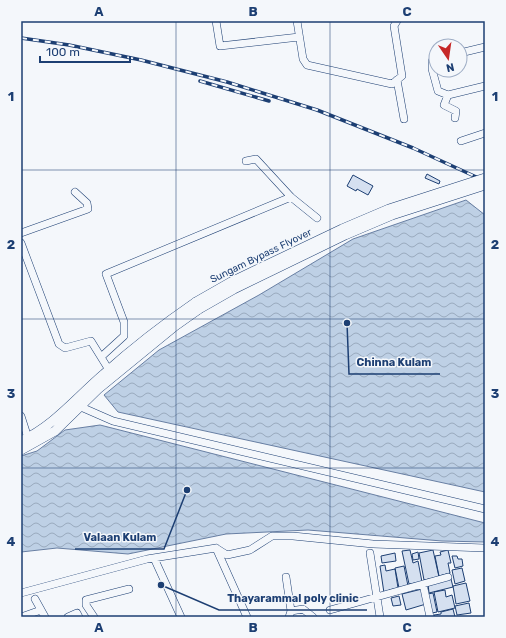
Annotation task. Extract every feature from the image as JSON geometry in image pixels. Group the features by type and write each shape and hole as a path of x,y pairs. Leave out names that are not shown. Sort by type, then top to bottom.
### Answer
{"main road":[{"name":"Sungam Bypass Flyover","path":"78,404 109,370 172,319 197,305 231,282 342,229 388,209 485,178"},
{"name":"Sungam Bypass Flyover","path":"78,404 175,326 197,305 234,289 345,235 392,215 485,185"},
{"path":"25,439 78,404"},
{"path":"21,450 55,430 78,404"}],"street":[{"path":"216,21 220,46 299,37"},
{"path":"296,21 303,59 307,65 392,84 402,76 394,26 397,21"},
{"path":"468,51 485,47"},
{"path":"434,78 438,91 448,95 485,86"},
{"path":"397,80 404,119"},
{"path":"448,95 444,105 456,111 455,118"},
{"path":"461,141 485,133"},
{"path":"246,161 256,160 291,197 317,218"},
{"path":"21,233 88,209 87,203 75,192"},
{"path":"102,357 124,336 124,322 106,274 291,197"},
{"path":"21,243 59,344 65,348 91,341 109,370"},
{"path":"78,404 114,421 485,509"},
{"path":"21,416 25,439"},
{"path":"21,593 154,558 216,548 227,555 250,550 272,536 293,536 373,544 485,548"},
{"path":"216,548 247,617"},
{"path":"370,552 380,617"},
{"path":"154,558 181,617"},
{"path":"286,577 290,614 303,609 313,617"},
{"path":"330,610 448,577"},
{"path":"423,584 430,617"},
{"path":"94,617 86,605 86,600 129,589"},
{"path":"24,616 43,614 35,599"},
{"path":"68,617 77,613 79,617"}],"water":[{"path":"466,200 485,215 485,492 118,412 104,395 159,350 259,295 353,239"},
{"path":"100,425 485,523 485,542 442,541 308,530 226,534 128,554 57,548 21,552 21,456 37,451 65,430"}],"building":[{"path":"427,174 440,181 439,184 425,178"},
{"path":"353,175 373,186 368,195 347,186"},
{"path":"410,550 413,563 418,561 422,582 409,584 402,551"},
{"path":"433,550 439,577 424,580 419,553"},
{"path":"448,550 451,563 448,563 450,573 439,576 435,556 441,555 440,552"},
{"path":"418,552 419,559 413,560 412,554"},
{"path":"395,553 396,561 382,563 381,556"},
{"path":"452,556 457,556 458,559 462,559 463,566 455,568"},
{"path":"385,565 386,571 395,569 398,588 384,593 380,566"},
{"path":"404,566 408,586 399,588 395,568"},
{"path":"462,568 465,581 455,584 452,570"},
{"path":"451,579 453,587 429,593 428,584"},
{"path":"466,583 470,601 456,604 453,586"},
{"path":"422,589 426,604 406,610 402,594"},
{"path":"445,590 446,597 452,595 455,608 438,612 434,592"},
{"path":"433,593 437,612 432,613 428,594"},
{"path":"399,596 401,605 393,606 391,598"},
{"path":"469,603 471,613 457,615 455,606"},
{"path":"453,609 455,617 435,617 434,615 441,614 441,612"}],"railway":[{"path":"21,38 69,45 141,60 227,82 317,110 413,148 485,181"},
{"path":"200,81 269,101"}],"place":[{"name":"Chinna Kulam","path":"347,323"},
{"name":"Valaan Kulam","path":"187,490"},
{"name":"Thayarammal poly clinic","path":"161,585"}]}
